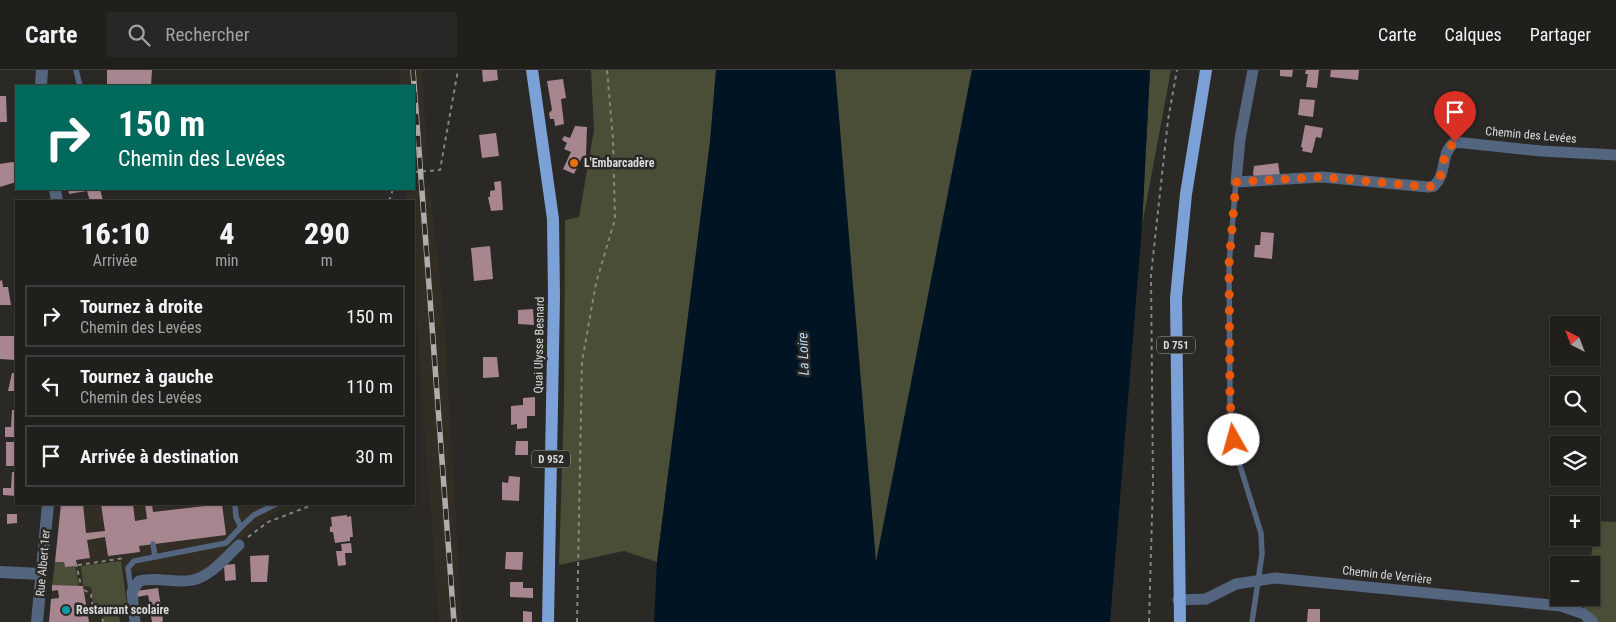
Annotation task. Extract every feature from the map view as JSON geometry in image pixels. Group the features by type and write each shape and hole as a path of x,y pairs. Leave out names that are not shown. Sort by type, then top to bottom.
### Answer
{"main road":[{"name":"Quai Ulysse Besnard","path":"532,70 553,219 554,306 548,622"},
{"name":"D 751","path":"1180,622 1178,600 1176,298 1186,194 1206,70"}],"street":[{"path":"41,85 42,70"},
{"path":"1236,182 1240,140 1253,70"},
{"name":"Chemin des Levées","path":"1236,182 1322,177 1434,186 1442,176 1444,154 1455,142 1616,155"},
{"name":"Rue Albert 1er","path":"37,622 48,505"},
{"path":"135,622 132,592 139,580 148,578 192,580 204,576 239,545"},
{"path":"0,572 41,574"},
{"name":"Chemin de Verrière","path":"1178,600 1206,599 1236,584 1258,579 1275,578 1561,606 1584,614 1593,622"}],"lane":[{"path":"76,70 80,85"},
{"path":"1236,182 1229,264 1231,419 1236,453 1261,533 1262,554 1252,622"},
{"path":"235,505 236,516 241,527"},
{"path":"132,592 128,568 134,561 226,544 254,515 274,505"},
{"path":"153,544 155,557"}],"path":[{"path":"415,172 440,170 458,70"},
{"path":"576,622 582,362 596,283 615,219 613,139 607,70"},
{"path":"1149,622 1153,482 1151,275 1168,120 1177,70"},
{"path":"239,545 268,522 312,505"},
{"path":"81,586 77,564 128,557"},
{"path":"84,590 91,594 93,608 101,608 103,622"}],"shaded area":[{"path":"399,70 422,70 428,159 415,160 415,85 400,85"},
{"path":"430,188 444,318 462,622 439,622 415,301 415,200 407,200 406,190"},
{"path":"61,505 297,505 273,513 201,572 190,575 139,571 123,574 128,613 119,615 120,622 49,622"}],"green space":[{"path":"591,70 716,70 710,142 657,562 624,551 559,565 564,401 565,220 579,217 594,130"},
{"path":"835,70 972,70 876,565"},
{"path":"1150,70 1171,70 1142,226"},
{"path":"1600,521 1616,522 1616,622 1582,622 1584,606 1600,606 1600,556 1591,556 1593,546 1600,546"},
{"path":"121,561 128,613 119,615 120,622 104,622 102,606 94,607 91,587 83,586 81,566"},
{"path":"55,562 64,562 65,567 75,566 79,586 52,585"}],"water":[{"name":"La Loire","path":"716,70 835,70 876,562 972,70 1150,70 1142,226 1110,622 654,622 657,562 710,142"}],"building":[{"path":"107,70 152,70 151,85 107,85"},
{"path":"482,70 497,70 498,80 483,82"},
{"path":"1280,70 1293,70 1292,77 1280,76"},
{"path":"1306,70 1319,70 1317,88 1306,87 1308,74 1305,74"},
{"path":"1331,70 1359,70 1358,80 1330,77"},
{"path":"563,79 566,98 561,99 564,124 555,126 554,119 550,119 549,113 552,110 547,81"},
{"path":"0,96 6,96 7,122 0,122"},
{"path":"1300,99 1315,100 1313,117 1298,115"},
{"path":"1305,125 1323,128 1321,138 1316,137 1312,153 1302,151 1303,148 1301,147"},
{"path":"575,126 587,127 586,157 582,157 574,174 563,169 571,152 564,149 567,143 562,140 564,136 570,138"},
{"path":"496,133 499,156 482,158 479,135"},
{"path":"15,163 15,182 0,187 0,164"},
{"path":"1278,163 1280,175 1255,178 1253,174 1254,166"},
{"path":"501,181 503,210 491,211 488,197 490,197 490,191 495,190 494,182"},
{"path":"68,190 100,190 103,200 90,200 87,191 69,194"},
{"path":"1261,232 1274,233 1272,259 1254,257 1255,245 1260,245"},
{"path":"490,246 493,279 474,281 471,248"},
{"path":"2,280 3,287 8,287 11,305 0,305 0,281"},
{"path":"533,309 534,325 518,324 518,310"},
{"path":"0,336 15,336 15,360 0,359"},
{"path":"483,357 497,357 499,377 483,378"},
{"path":"12,373 15,373 15,391 8,391"},
{"path":"535,397 535,416 527,416 527,428 517,429 517,424 511,425 511,406 523,405 523,398"},
{"path":"12,410 15,410 15,437 5,437 5,427 11,427"},
{"path":"516,441 528,441 528,455 515,455"},
{"path":"6,442 15,442 15,466 6,466"},
{"path":"12,472 15,472 15,496 3,495 3,488 11,488"},
{"path":"509,476 520,477 519,501 502,500 502,482 508,483"},
{"path":"61,505 83,505 86,533 105,531 101,505 133,505 135,521 147,519 145,505 152,505 153,512 222,505 226,535 139,546 140,552 108,556 105,537 87,540 90,558 76,560 77,566 65,567 64,562 55,562"},
{"path":"7,514 17,514 17,523 7,524"},
{"path":"347,515 347,517 351,516 353,537 350,537 350,541 335,543 333,532 330,532 330,527 332,526 331,517"},
{"path":"351,543 352,553 345,553 346,565 338,566 336,551 342,551 341,544"},
{"path":"506,552 523,552 522,570 505,569"},
{"path":"269,555 267,582 251,582 250,556"},
{"path":"235,564 236,580 225,581 224,565"},
{"path":"510,582 523,582 523,588 533,588 533,598 510,597"},
{"name":"Restaurant scolaire","path":"52,585 83,586 89,622 49,622 51,599 59,598 58,590 52,591"},
{"path":"158,588 163,620 162,622 152,622 150,611 139,613 138,607 150,605 148,595 137,597 136,591"},
{"path":"1308,609 1320,609 1320,622 1307,622"},
{"path":"523,611 532,612 532,622 523,622"}],"railway":[{"path":"413,70 414,85"},
{"path":"415,97 454,622"}],"place":[{"name":"L'Embarcadère","path":"574,163"},
{"name":"Restaurant scolaire","path":"66,610"}],"route":[{"path":"1234,440 1231,428 1230,402 1229,264 1236,182 1322,177 1434,186 1442,176 1444,154 1448,147 1455,142"}]}
